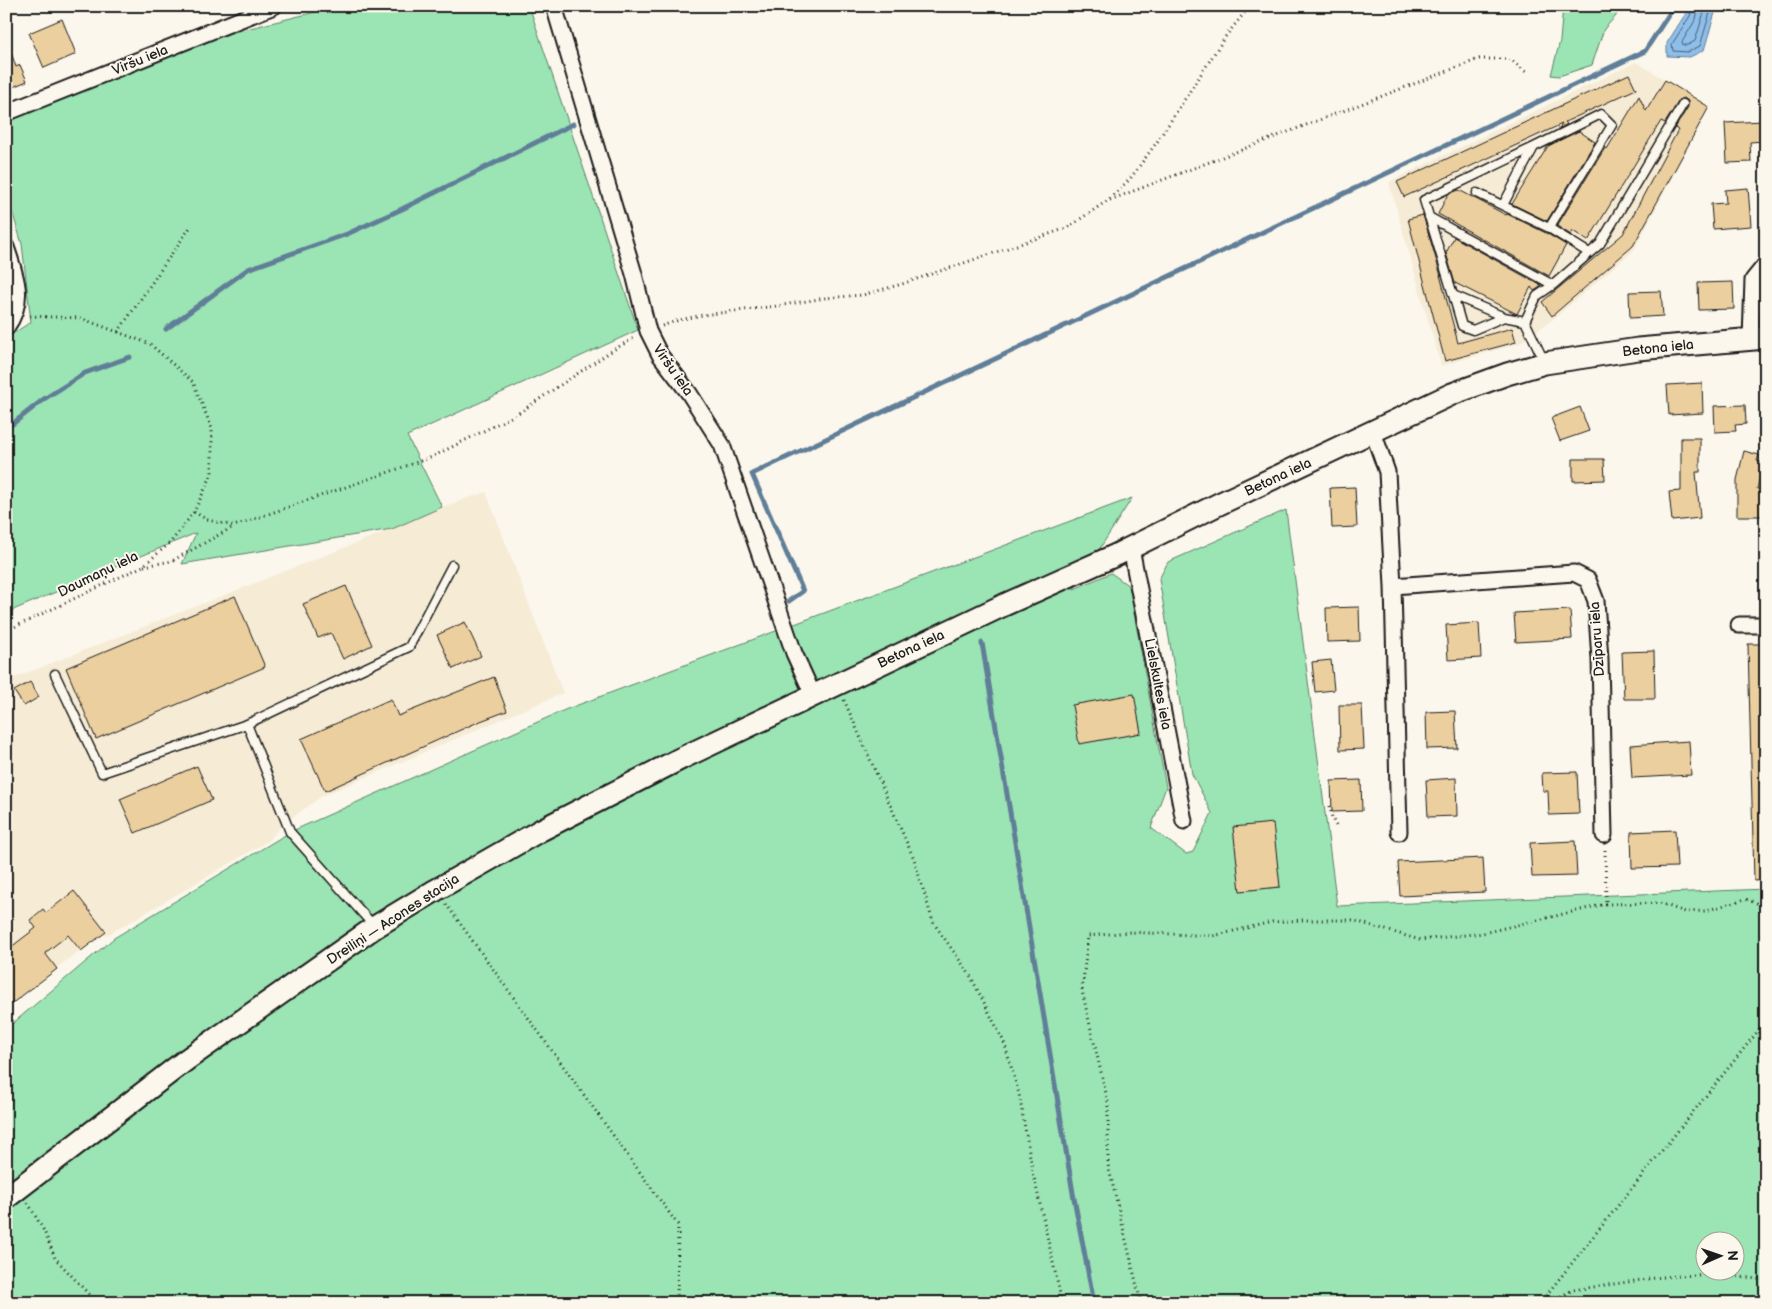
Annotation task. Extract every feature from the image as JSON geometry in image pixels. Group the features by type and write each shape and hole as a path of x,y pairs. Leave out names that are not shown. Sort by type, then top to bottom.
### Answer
{"main road":[{"name":"Betona iela","path":"813,694 1131,548 1452,394 1506,374 1545,363 1638,349 1758,339"},
{"name":"Dreiliņi — Acones stacija","path":"12,1194 186,1060 375,927 541,830 813,694"}],"street":[{"name":"Viršu iela","path":"6,113 274,6"},
{"name":"Viršu iela","path":"554,6 634,274 648,331 660,355 689,392 722,445 794,653 813,694"},
{"path":"6,247 17,281 18,301 10,322"},
{"path":"1758,339 1753,280 1766,264"},
{"path":"1373,432 1387,472 1393,586 1399,832"},
{"name":"Lielskultes iela","path":"1131,548 1184,821"},
{"name":"Dzīparu iela","path":"1393,586 1574,573 1588,580 1596,601 1604,835"},
{"path":"1739,624 1766,625"}],"lane":[{"path":"1524,321 1537,296 1553,286 1600,244 1683,104"},
{"path":"1504,317 1472,330 1462,326 1424,200 1601,114 1612,125 1549,228"},
{"path":"1503,205 1534,146"},
{"path":"1477,192 1549,228 1589,253"},
{"path":"1429,217 1553,286"},
{"path":"1453,295 1504,317 1524,321"},
{"path":"1524,321 1545,363"},
{"path":"55,674 102,773 247,724 410,647 452,565"},
{"path":"247,724 290,832 375,927"}],"path":[{"path":"143,566 172,561 234,526 432,458 517,414 613,350 648,331 679,320 703,315 825,298 863,295 1067,228 1108,201 1130,179 1157,142 1225,37 1250,6"},
{"path":"1108,201 1480,59 1510,59 1526,72"},
{"path":"118,332 191,226"},
{"name":"Daumaņu iela","path":"6,631 143,566 171,542 194,512 212,474 212,429 193,382 150,344 80,318 10,322"},
{"path":"194,512 208,520 234,526"},
{"path":"851,716 914,860 932,922 970,974 1004,1042 1019,1094 1032,1168 1062,1303"},
{"path":"1330,806 1332,818 1336,826"},
{"path":"1604,835 1606,904"},
{"path":"436,890 678,1225 677,1303"},
{"path":"1140,1303 1108,1165 1108,1102 1082,991 1088,936 1130,932 1213,936 1272,922 1352,920 1420,940 1483,933 1606,904 1660,903 1685,912 1705,911 1745,899 1766,906"},
{"path":"1540,1303 1766,1021"},
{"path":"12,1194 32,1208 56,1258 96,1303"},
{"path":"1547,1303 1573,1290 1662,1277 1713,1274 1766,1280"}],"shaded area":[{"path":"1636,62 1709,107 1634,250 1552,320 1520,343 1441,366 1389,182"},
{"path":"486,492 563,693 322,796 282,825 268,841 106,936 103,933 6,1006 6,681 392,529 442,507"}],"green space":[{"path":"340,6 529,6 638,330 407,436 442,507 392,529 182,564 196,533 6,613 6,338 31,322 22,244 6,191 6,121 230,33"},
{"path":"1563,6 1618,6 1616,16 1604,29 1592,65 1559,76 1551,75 1560,41"},
{"path":"1132,498 1074,589 1111,573 1129,586 1166,787 1151,828 1186,854 1193,852 1212,813 1192,774 1159,579 1168,562 1286,510 1337,906 1766,889 1766,1303 6,1303 6,1029 114,938 290,832 567,709"}],"water":[{"path":"1688,6 1717,6 1704,50 1690,57 1667,56 1667,43 1686,13"}],"building":[{"path":"62,19 76,54 44,68 29,33"},
{"path":"8,43 16,67 20,65 27,81 6,90 6,44"},
{"path":"1629,74 1636,89 1565,122 1567,124 1559,129 1562,124 1404,197 1397,182"},
{"path":"1665,80 1709,107 1633,246 1552,316 1542,302 1623,234 1678,130 1675,128 1688,107 1688,101 1684,98 1680,99 1665,123 1661,121 1588,241 1573,231 1571,235 1557,226 1639,96 1646,111"},
{"path":"1763,121 1764,141 1750,142 1751,162 1727,163 1725,123"},
{"path":"1579,131 1595,142 1547,221 1512,204 1548,146"},
{"path":"1748,188 1751,226 1713,229 1711,204 1726,203 1725,190"},
{"path":"1459,190 1506,215 1546,233 1566,245 1549,276 1438,214 1448,194"},
{"path":"1423,215 1458,343 1512,328 1516,342 1445,361 1408,219"},
{"path":"1454,237 1542,286 1534,291 1531,287 1517,314 1455,283 1446,253"},
{"path":"1733,282 1734,309 1699,310 1698,283"},
{"path":"1661,291 1663,316 1630,318 1629,292"},
{"path":"1702,383 1703,413 1669,415 1667,385"},
{"path":"1745,405 1746,424 1735,425 1736,431 1715,432 1714,406"},
{"path":"1580,407 1589,431 1560,441 1551,418"},
{"path":"1681,438 1700,438 1700,472 1696,472 1700,518 1672,521 1669,492 1681,491"},
{"path":"1744,451 1759,455 1757,461 1763,463 1757,489 1764,489 1764,516 1737,516 1737,480"},
{"path":"1573,459 1604,459 1605,480 1573,481"},
{"path":"1355,487 1357,527 1332,528 1330,488"},
{"path":"346,586 372,645 343,659 331,633 318,638 303,604"},
{"path":"235,596 265,667 96,739 66,668"},
{"path":"1359,607 1360,641 1327,642 1326,608"},
{"path":"1570,610 1572,639 1516,642 1514,613"},
{"path":"465,622 481,656 453,669 437,635"},
{"path":"1479,623 1481,658 1448,660 1446,625"},
{"path":"1748,644 1766,644 1766,880 1754,881"},
{"path":"1654,651 1655,699 1624,699 1622,652"},
{"path":"1331,660 1334,690 1315,692 1312,662"},
{"path":"494,677 507,711 478,722 325,791 301,739 391,699 398,716"},
{"path":"30,682 39,697 24,706 14,691"},
{"path":"1134,694 1141,733 1079,744 1072,705"},
{"path":"1339,705 1362,705 1364,749 1340,750"},
{"path":"1455,711 1457,748 1427,749 1426,712"},
{"path":"1689,741 1691,775 1632,778 1630,745"},
{"path":"197,766 212,800 135,833 120,799"},
{"path":"1577,772 1579,814 1549,815 1548,791 1543,791 1542,773"},
{"path":"1456,778 1457,816 1428,817 1426,780"},
{"path":"1361,780 1362,811 1332,812 1331,781"},
{"path":"1273,823 1280,887 1240,891 1233,827"},
{"path":"1675,830 1677,867 1632,868 1631,832"},
{"path":"1575,841 1577,876 1532,877 1530,843"},
{"path":"1483,858 1485,892 1400,896 1398,862"},
{"path":"74,891 106,932 81,951 68,935 45,953 57,969 6,1008 6,951 36,928 30,920 43,909 46,913"}],"waterway":[{"path":"789,601 803,591 752,474 1645,51 1673,6"},
{"path":"166,329 248,269 347,234 402,209 573,124"},
{"path":"6,429 44,399 85,373 130,357"},
{"path":"982,643 1073,1193 1094,1303"}]}
